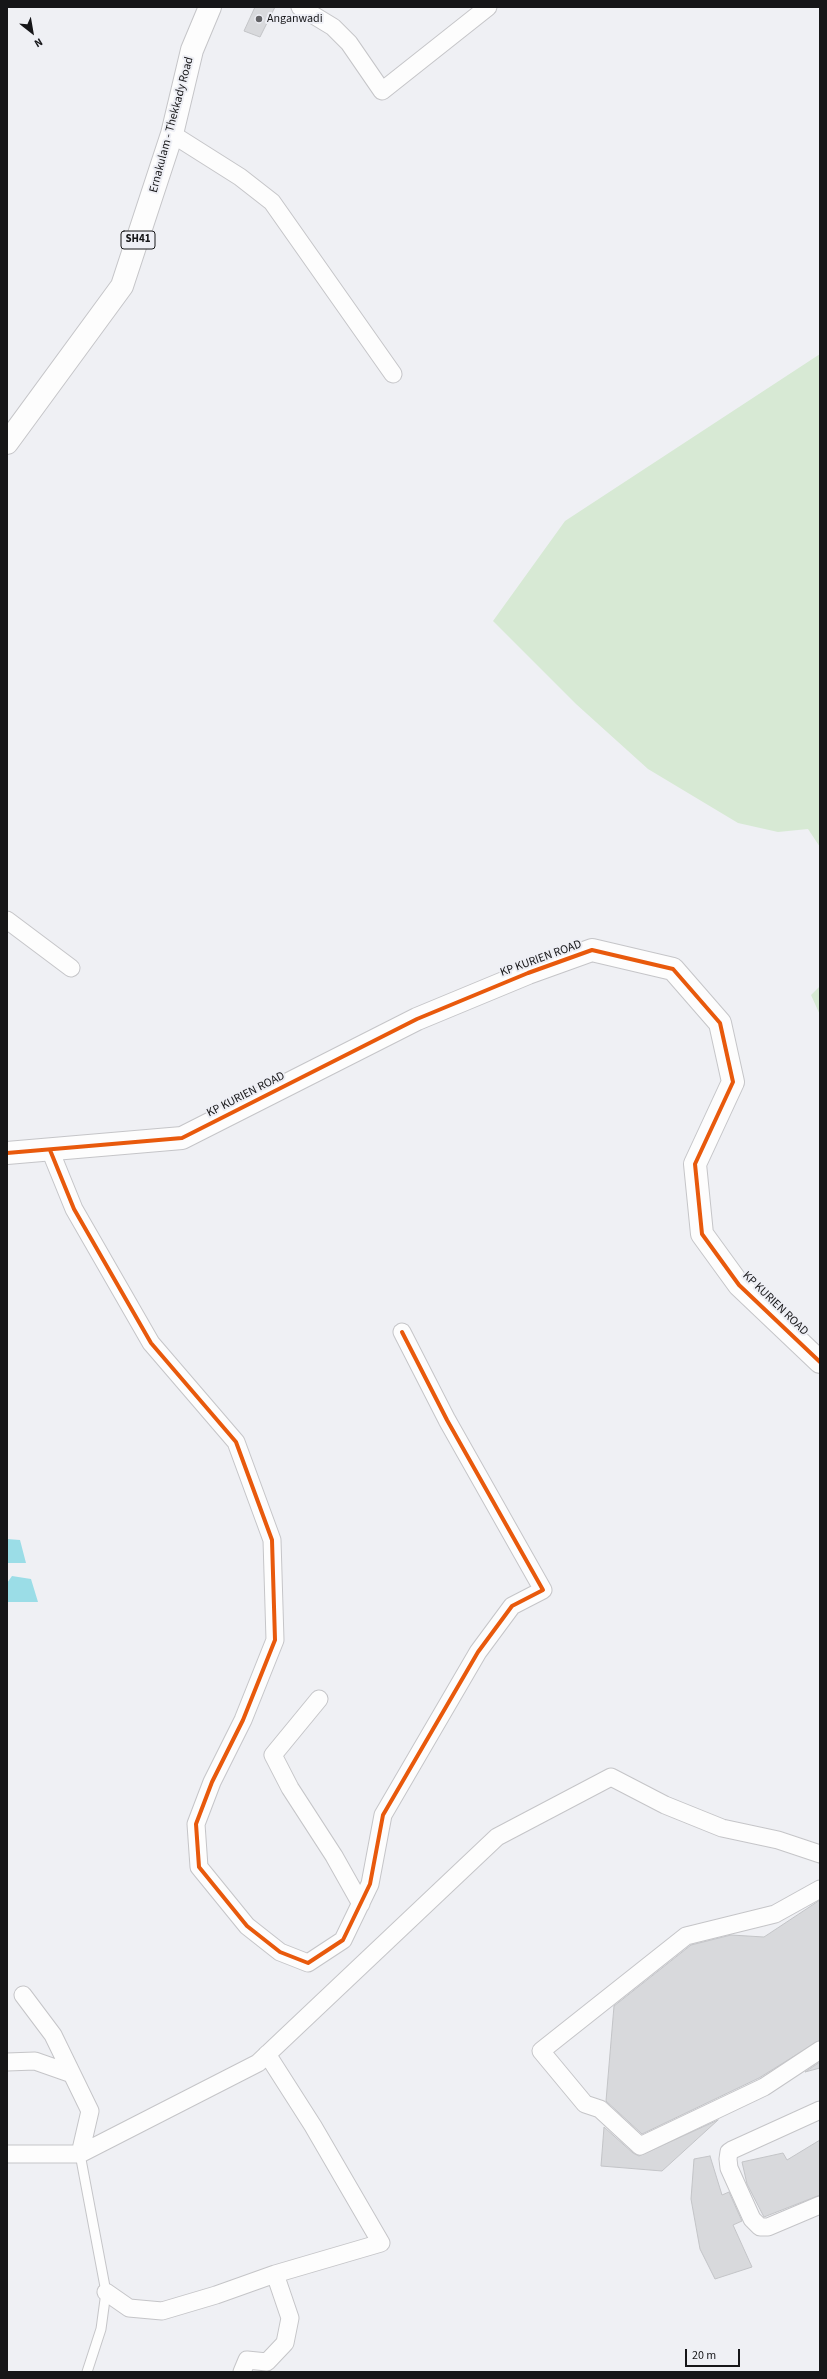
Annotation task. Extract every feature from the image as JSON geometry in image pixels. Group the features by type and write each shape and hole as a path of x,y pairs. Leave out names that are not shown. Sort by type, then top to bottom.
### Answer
{"street":[{"name":"Ernakulam - Thekkady Road","path":"7,444 122,286 172,134 192,50 210,7"},
{"path":"300,7 333,27 349,43 382,91 488,7"},
{"path":"172,134 240,177 272,202 393,374"},
{"path":"7,920 71,968"},
{"name":"KP KURIEN ROAD","path":"7,1153 182,1138 417,1019 528,973 592,950 673,969 720,1023 733,1082 695,1164 702,1234 739,1285 820,1362"},
{"path":"50,1150 74,1209 151,1343 236,1442 272,1540 275,1640 243,1720 212,1782 196,1824 199,1867 247,1926 280,1952 308,1963 343,1940 370,1884 383,1815 435,1723 478,1652 512,1606 543,1590 447,1420 402,1332"},
{"path":"319,1699 273,1755 290,1788 334,1856 361,1904"},
{"path":"7,2154 80,2154 258,2063 497,1837 611,1777 665,1806 722,1828 778,1840 820,1854"},
{"path":"820,1889 775,1914 686,1936 541,2051 585,2104 600,2109 640,2146 764,2087 820,2050"},
{"path":"23,1995 53,2035 90,2111 80,2154"},
{"path":"106,2292 129,2308 162,2311 216,2295 275,2274 381,2243 313,2126 267,2054"},
{"path":"7,2062 35,2061 72,2074"},
{"path":"820,2110 732,2150 729,2152 728,2160 729,2168 752,2219 760,2227 768,2227 820,2205"},
{"path":"242,2372 247,2360 267,2362 285,2343 290,2318 275,2274"}],"lane":[{"path":"80,2154 106,2292 101,2329 87,2372"}],"green space":[{"path":"820,354 820,847 808,829 778,832 738,823 648,769 576,704 493,621 565,521"},
{"path":"820,986 820,1015 811,995"}],"water":[{"path":"7,1539 20,1540 26,1563 7,1563"},
{"path":"12,1576 31,1579 38,1602 7,1602 7,1583"}],"building":[{"name":"Anganwadi","path":"255,7 275,7 260,37 244,31"},
{"path":"820,1900 820,2040 759,2078 642,2134 606,2101 614,2006 691,1945 731,1935 764,1937"},
{"path":"820,2062 820,2068 805,2072"},
{"path":"718,2120 662,2171 601,2166 604,2127 633,2153 639,2156"},
{"path":"820,2140 820,2195 764,2217 747,2184 742,2162 783,2153 787,2160"},
{"path":"710,2156 722,2195 729,2192 742,2221 733,2225 752,2267 715,2279 700,2249 691,2199 694,2159"}],"cycle path":[{"path":"7,1153 182,1138 417,1019 528,973 592,950 673,969 720,1023 733,1082 695,1164 702,1234 739,1285 820,1362"},
{"path":"50,1150 74,1209 151,1343 236,1442 272,1540 275,1640 243,1720 212,1782 196,1824 199,1867 247,1926 280,1952 308,1963 343,1940 370,1884 383,1815 478,1652 512,1606 543,1590 447,1420 402,1332"}],"place":[{"name":"Anganwadi","path":"259,19"}]}
